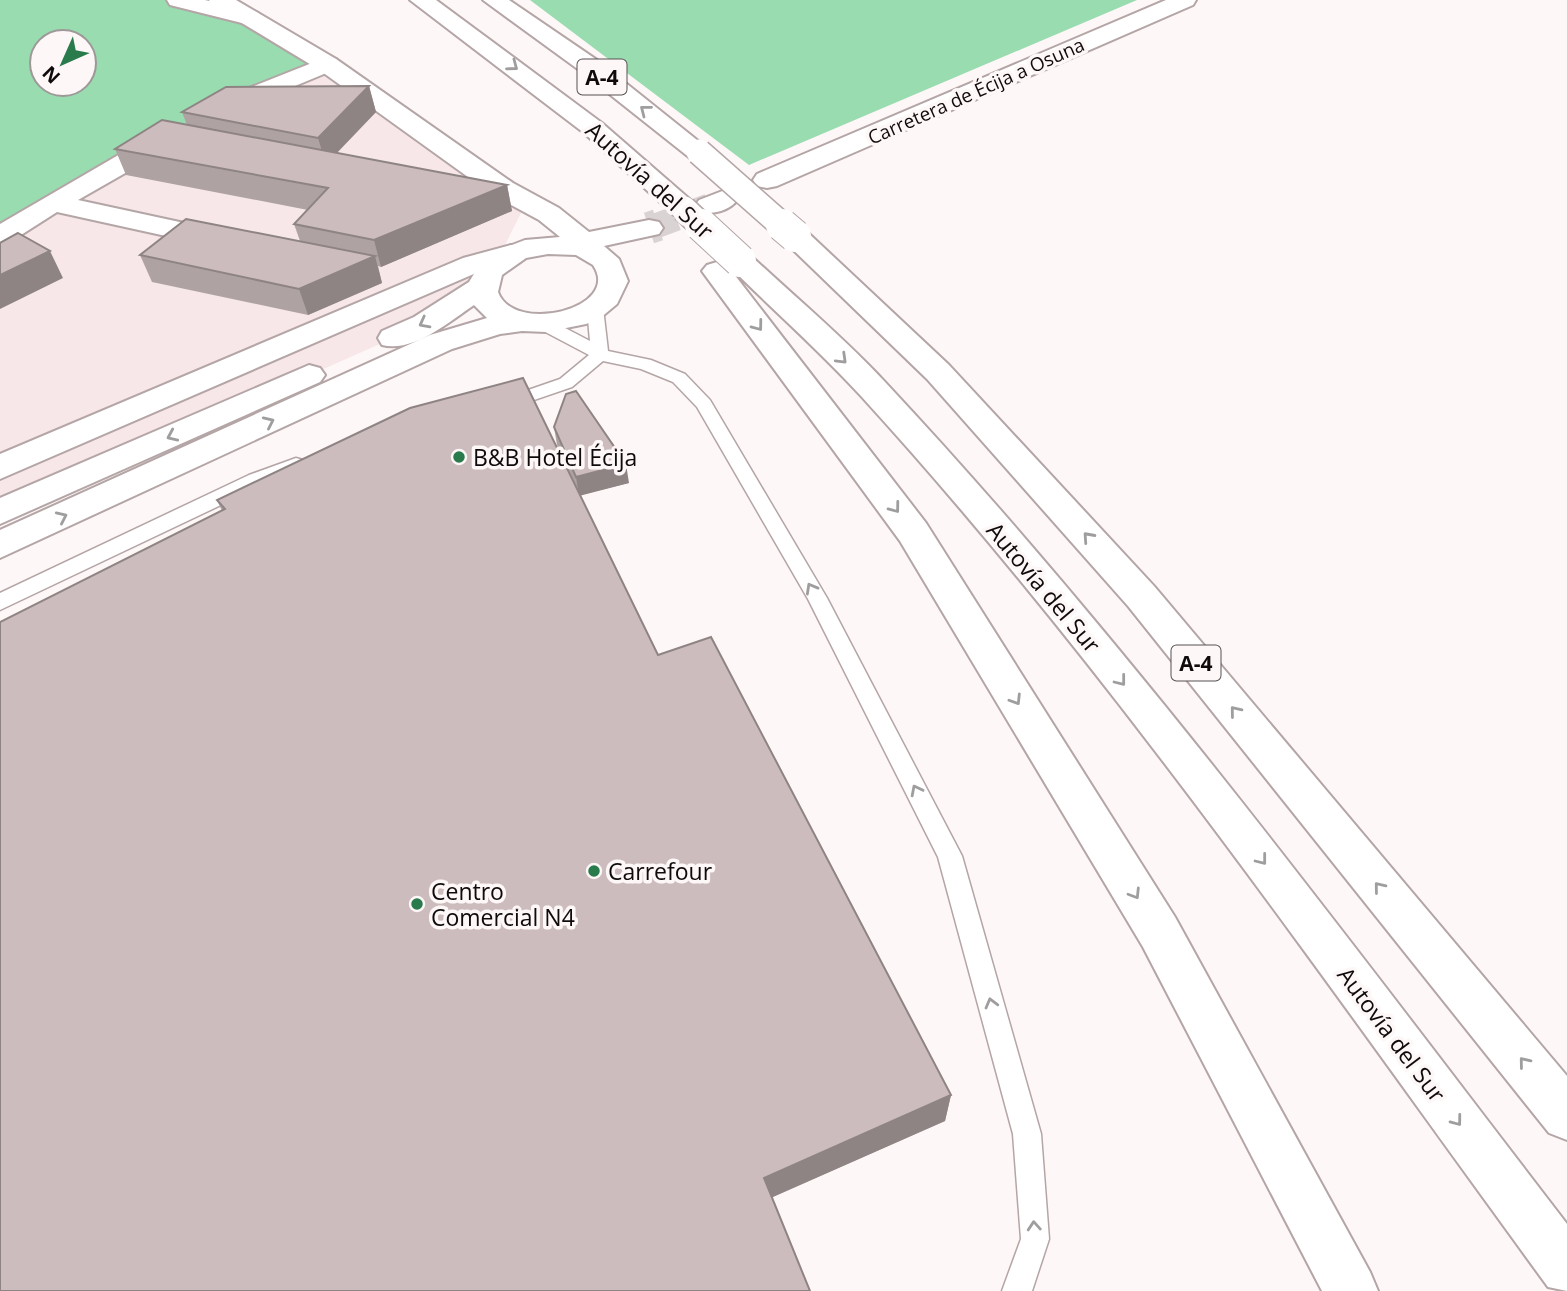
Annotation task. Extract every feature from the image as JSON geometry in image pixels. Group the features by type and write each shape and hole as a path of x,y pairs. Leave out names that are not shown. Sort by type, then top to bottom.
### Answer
{"main road":[{"path":"178,0 250,18"},
{"path":"0,545 441,342 496,325 579,316 607,299 614,288 615,277 611,266 601,256 580,246 549,214 503,189 327,64 220,0"},
{"name":"Carretera de Écija a Osuna","path":"767,180 1185,0"},
{"name":"Autovía del Sur","path":"498,3 588,65 699,152 795,236 938,372 1141,596 1567,1115"},
{"name":"Autovía del Sur","path":"427,4 584,121 645,174 706,204 697,245 729,266 871,387 1046,585 1267,867 1567,1268"},
{"path":"0,236 167,138 196,129 244,97 327,64"},
{"path":"466,196 479,199 503,189"},
{"path":"53,203 251,246"},
{"path":"0,512 425,324 470,295 496,263 519,251 533,221 531,206"},
{"path":"0,467 473,264 519,251 580,246 652,231 615,277"},
{"path":"729,266 913,532 1159,932 1351,1291"},
{"path":"384,274 484,298 493,308 507,316 532,322"}],"lane":[{"path":"595,308 600,355"},
{"path":"532,322 582,343 600,355 645,364 679,378 704,404 817,598 950,856 1027,1134 1035,1239 1017,1291"},
{"path":"481,411 521,401 566,383 600,355"},
{"path":"0,602 257,480 308,459"}],"shaded area":[{"path":"0,0 223,0 516,196 521,213 496,263 425,324 0,512"}],"green space":[{"path":"0,0 178,0 207,6 327,64 0,236"},
{"path":"530,0 1137,0 749,165"}],"building":[{"path":"369,86 318,138 182,112 226,87"},
{"path":"162,120 507,185 374,240 294,224 328,188 115,149"},
{"path":"186,219 375,256 299,289 140,255"},
{"path":"18,233 50,251 0,275 0,243"},
{"name":"Centro Comercial N4","path":"523,378 658,655 711,637 951,1095 764,1178 810,1291 0,1291 0,622 225,509 217,500 410,408"},
{"path":"576,391 626,464 576,477 554,427 566,394"}],"tunnel":[{"path":"653,227 709,206"},
{"path":"649,228 658,225"}],"place":[{"name":"B&B Hotel Écija","path":"459,457"},
{"name":"Carrefour","path":"594,871"},
{"name":"Centro Comercial N4","path":"417,904"}]}
